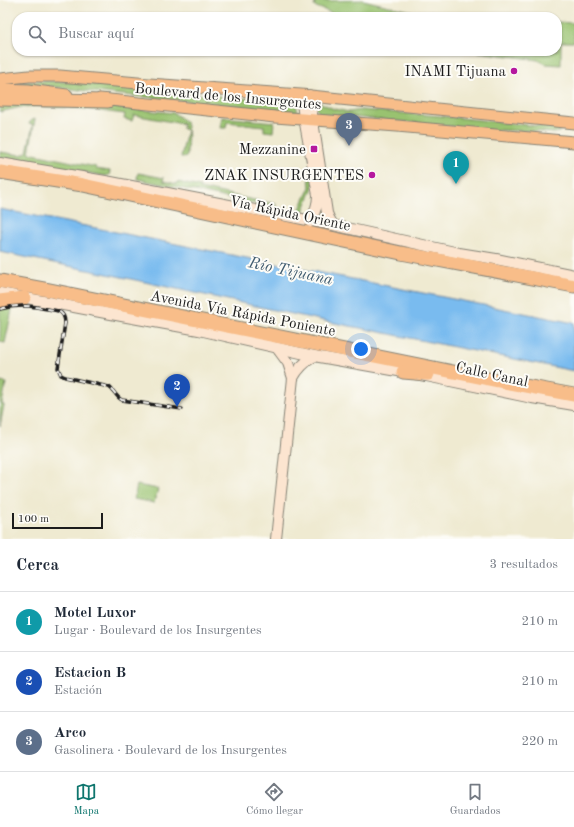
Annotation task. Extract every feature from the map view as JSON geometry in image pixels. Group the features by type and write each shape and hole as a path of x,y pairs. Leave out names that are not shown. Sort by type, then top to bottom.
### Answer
{"highway":[{"path":"0,99 108,100"},
{"name":"Vía Rápida Oriente","path":"0,172 83,185 401,253 574,286"},
{"path":"83,185 97,184 192,202 204,201"},
{"path":"459,253 467,259 548,278 557,283"},
{"name":"Avenida Vía Rápida Poniente","path":"0,281 574,395"},
{"path":"0,301 24,298"},
{"path":"108,302 112,306 184,324 190,329"},
{"path":"404,372 494,380"}],"main road":[{"name":"Boulevard de los Insurgentes","path":"0,79 29,76 60,76 305,95 574,123"},
{"name":"Boulevard de los Insurgentes","path":"0,89 28,90 108,100 274,117 574,142"},
{"path":"305,95 328,218 333,225"},
{"path":"309,119 318,195 316,210 310,222"},
{"path":"0,163 111,182 310,222 333,225 459,253 574,275"},
{"name":"Avenida Vía Rápida Poniente","path":"0,293 204,331 314,356 404,372"},
{"path":"277,348 288,363 293,378"},
{"path":"276,539 293,378 302,365 314,356"},
{"name":"Calle Canal","path":"404,372 574,406"}],"green space":[{"path":"316,0 363,0 415,12 329,12 314,6"},
{"path":"562,22 574,23 574,42 562,42"},
{"path":"509,56 561,56 561,65 546,64 538,60"},
{"path":"39,81 70,82 293,103 297,112 94,92 32,84 8,83"},
{"path":"318,103 334,109 349,112 361,110 441,116 557,128 560,131 554,133 491,130 320,114 317,109"},
{"path":"0,104 80,104 174,113 186,122 188,135 187,156 181,157 187,130 183,129 183,124 134,115 132,121 124,119 125,114 83,109 36,106 21,107 0,112"},
{"path":"222,117 274,122 273,132 264,131 264,126 227,122 226,128 220,128"},
{"path":"35,119 29,153 96,167 96,169 110,171 109,175 105,176 0,157 0,152 21,155 27,152 33,125 29,124"},
{"path":"138,173 164,178 163,181 177,184 178,182 200,187 200,189 276,204 275,208 137,179"},
{"path":"313,176 314,185 301,216 297,215 310,187 309,177"},
{"path":"13,305 5,343 0,342 0,306"},
{"path":"0,382 6,383 0,426"},
{"path":"137,485 158,489 154,503 134,499"}],"water":[{"name":"Río Tijuana","path":"0,209 574,323 574,371 320,320 0,252"}],"railway":[{"path":"0,309 15,306 29,306 58,311 61,313 65,323 58,368 61,375 109,387 122,400 182,409"}],"place":[{"name":"INAMI Tijuana","path":"514,71"},
{"name":"Arco","path":"349,146"},
{"name":"Mezzanine","path":"314,149"},
{"name":"ZNAK INSURGENTES","path":"372,175"},
{"name":"Motel Luxor","path":"456,184"},
{"name":"Estacion B","path":"177,407"}]}
